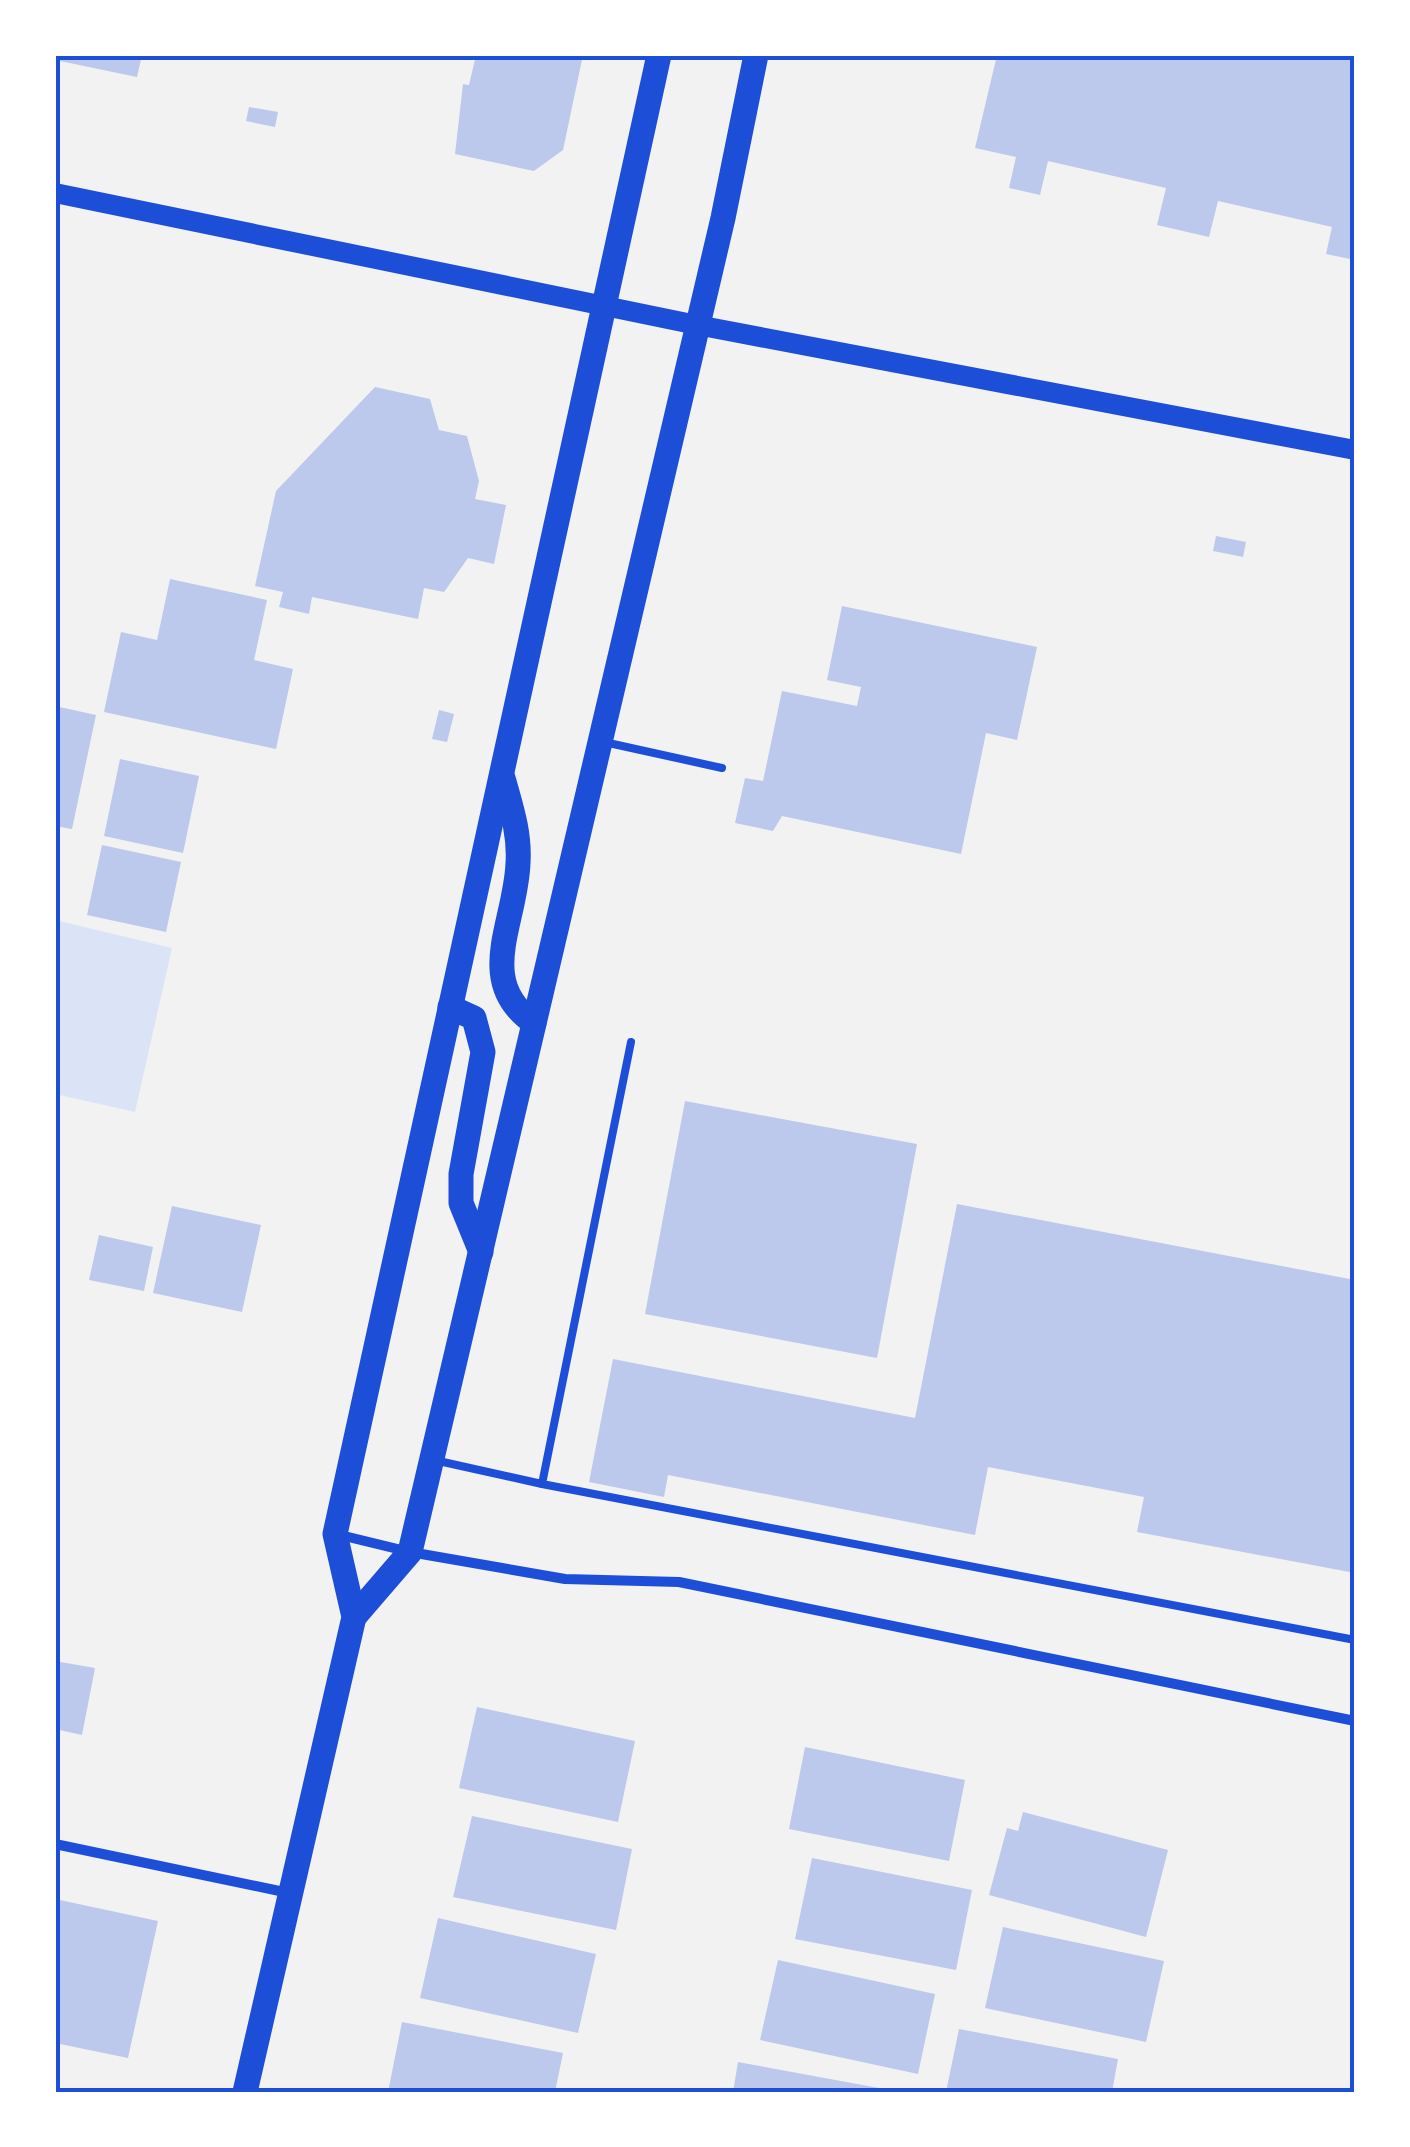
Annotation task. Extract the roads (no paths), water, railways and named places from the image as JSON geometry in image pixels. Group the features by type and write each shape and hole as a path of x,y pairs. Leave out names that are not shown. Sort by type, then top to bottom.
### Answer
{"main road":[{"path":"245,2092 354,1617 334,1534 659,55"},
{"path":"354,1617 410,1552 697,325 756,55"},
{"path":"55,192 697,325 1355,450"},
{"path":"501,774 518,832 518,867 501,984 513,1007 534,1022"},
{"path":"450,1007 474,1018 482,1036 483,1052 461,1174 460,1203 481,1252"}],"street":[{"path":"334,1534 566,1580 679,1582 1355,1721"},
{"path":"55,1844 290,1894"}],"lane":[{"path":"600,741 722,768"},
{"path":"542,1484 631,1042"},
{"path":"432,1460 1355,1640"}]}
